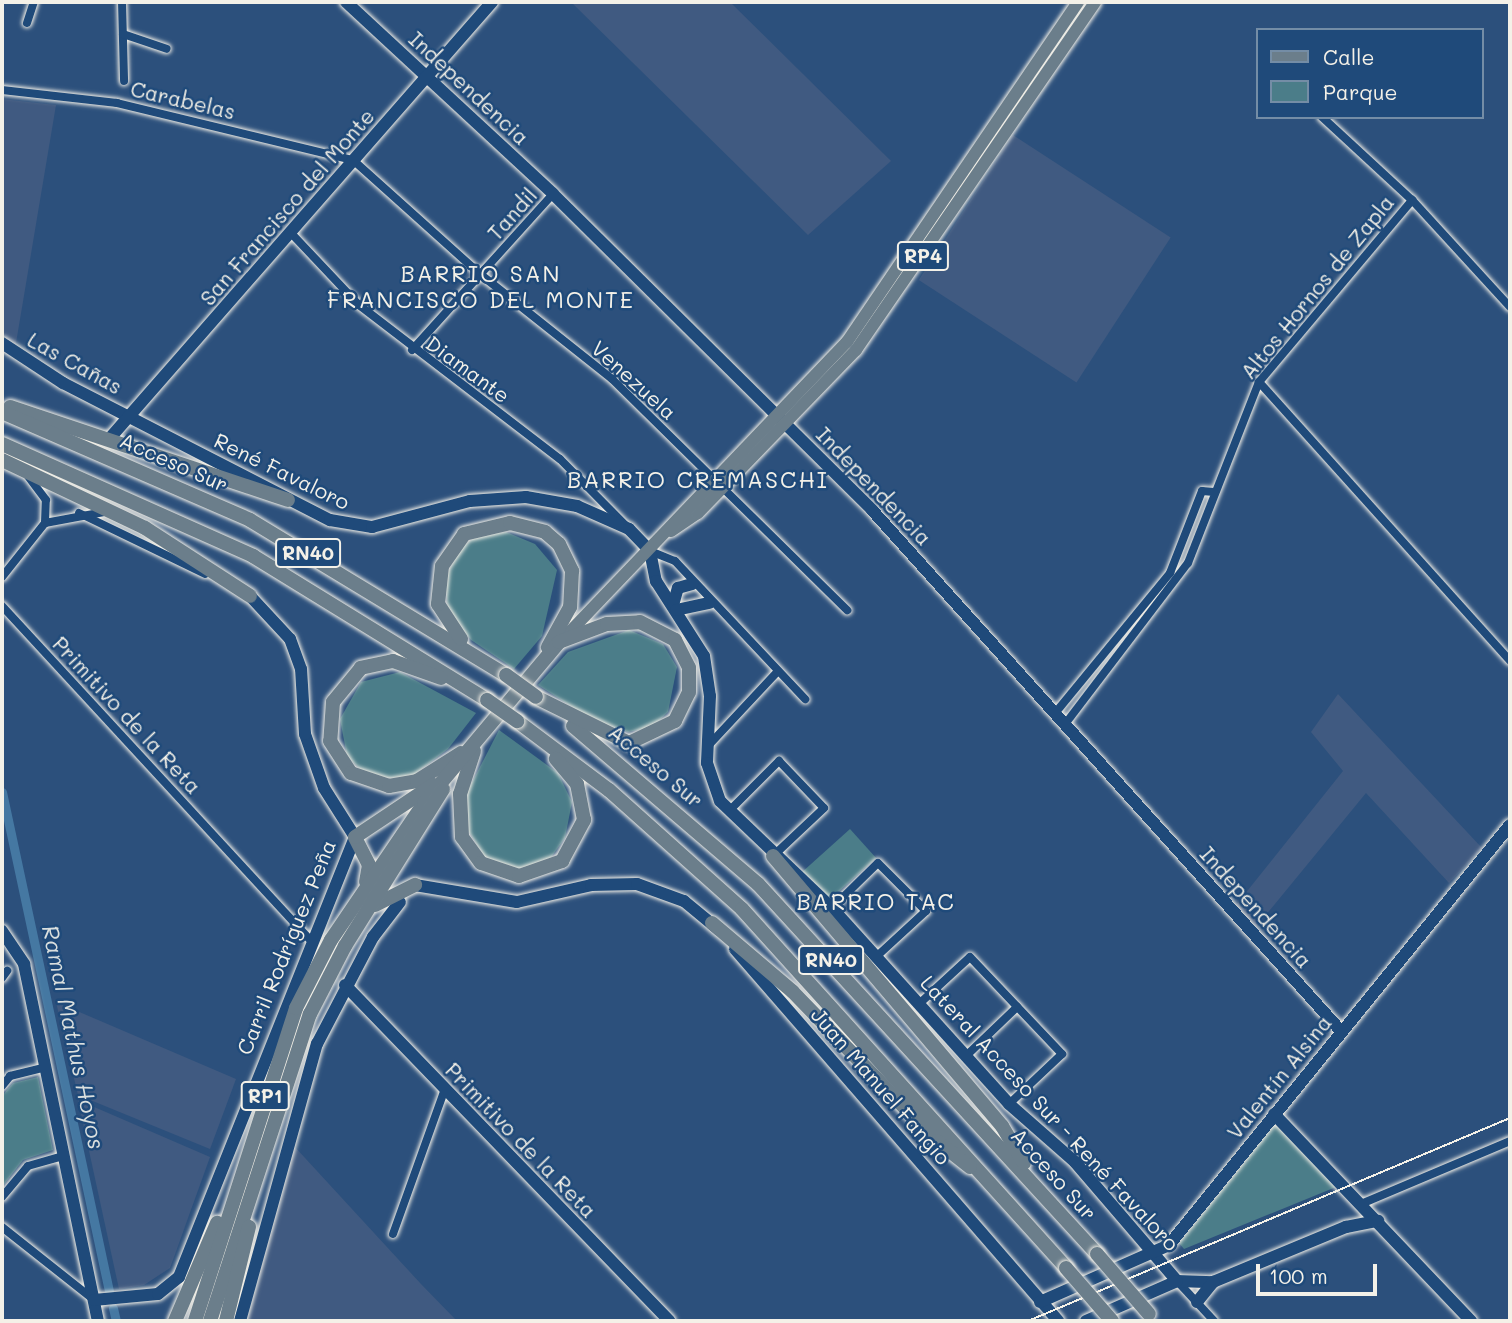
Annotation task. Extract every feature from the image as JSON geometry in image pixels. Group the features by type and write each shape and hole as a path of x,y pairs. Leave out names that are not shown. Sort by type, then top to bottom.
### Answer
{"highway":[{"path":"2,404 110,438 288,500"},
{"name":"Acceso Sur","path":"2,412 250,520 536,697 758,884 1153,1317"},
{"name":"RN40","path":"2,444 253,556 487,699 626,804 742,909 999,1189 1112,1321"},
{"path":"8,463 114,511 250,596"},
{"path":"506,676 457,636 438,604 450,547 483,526 527,525 545,532 566,555 570,607 536,667"},
{"path":"536,697 629,743 661,732 684,707 690,679 686,658 658,626 625,620 559,642"},
{"name":"RP4","path":"451,772 509,697 559,642"},
{"path":"468,749 417,781 367,782 339,760 330,741 332,702 345,681 379,661 420,668 487,699"},
{"path":"484,728 463,776 458,810 462,836 492,870 532,875 553,867 573,848 584,820 583,801 568,769 517,721"},
{"path":"358,911 369,865 355,837 451,772"},
{"name":"RP1","path":"210,1321 210,1299 246,1158 296,1008 451,772"},
{"path":"773,856 1002,1126 1043,1194"},
{"path":"358,911 384,897 415,886"},
{"name":"RP1","path":"195,1321 210,1299 261,1163 310,1014 358,911"},
{"path":"712,923 793,992 937,1141 999,1189"},
{"path":"175,1321 246,1158"},
{"path":"226,1321 261,1163"}],"main road":[{"name":"RP4","path":"783,420 881,296 1078,2"},
{"name":"RP4","path":"559,642 876,325 1095,2"}],"street":[{"path":"27,23 34,2"},
{"path":"122,2 124,81"},
{"name":"Independencia","path":"346,2 429,75 783,420 1056,712 1340,1031"},
{"name":"San Francisco del Monte","path":"110,438 492,2"},
{"path":"123,34 167,49"},
{"name":"Carabelas","path":"2,90 117,103 354,160"},
{"path":"1324,119 1412,200 1510,307"},
{"name":"Venezuela","path":"354,160 480,274 612,379 847,610"},
{"name":"Tandil","path":"412,350 553,194"},
{"name":"Altos Hornos de Zapla","path":"1066,723 1179,577 1259,382 1412,200"},
{"name":"Diamante","path":"289,232 412,350 561,458 629,529"},
{"name":"Las Cañas","path":"2,343 130,415"},
{"path":"1259,382 1510,661"},
{"name":"René Favaloro","path":"130,415 330,520 372,527 470,501 526,497 577,506 629,529 650,551 653,575 708,672 708,747 713,791 773,856"},
{"path":"8,463 44,495 45,523"},
{"path":"1056,712 1170,573 1202,491 1214,492"},
{"path":"2,577 45,523 79,513 114,511"},
{"path":"79,513 250,596 290,639 301,669 305,734 324,788 355,837"},
{"path":"650,551 673,559 709,603 805,699"},
{"path":"692,584 678,588 674,608 709,603"},
{"name":"Primitivo de la Reta","path":"2,606 311,941"},
{"path":"708,747 778,671"},
{"path":"729,811 779,761 824,808 773,856"},
{"name":"Valentín Alsina","path":"1040,1302 1158,1253 1510,825"},
{"name":"Carril Rodríguez Peña","path":"94,1300 166,1292 179,1277 311,941 355,837"},
{"name":"Lateral Acceso Sur - René Favaloro","path":"773,856 832,908 1009,1104 1074,1162 1158,1253 1177,1281"},
{"path":"832,908 878,863 926,911 877,956"},
{"name":"Juan Manuel Fangio","path":"415,886 517,902 591,886 637,884 668,893 712,923 1058,1321"},
{"path":"240,1321 299,1098 345,985 400,902"},
{"path":"2,931 24,964 98,1321"},
{"path":"919,1004 970,957 1062,1054 1009,1104"},
{"name":"Primitivo de la Reta","path":"345,985 669,1321"},
{"path":"966,1056 1017,1007"},
{"path":"2,1086 10,1076 45,1067"},
{"path":"393,1234 445,1088"},
{"path":"1274,1114 1471,1321"},
{"path":"1346,1227 1361,1204 1510,1141"},
{"path":"2,1197 28,1166 64,1156"},
{"path":"1086,1321 1177,1281 1213,1282 1346,1227 1378,1221"},
{"path":"2,1227 94,1300"},
{"path":"1177,1281 1214,1321"},
{"path":"1197,1302 1213,1282"}],"shaded area":[{"path":"571,2 730,2 891,161 808,235"},
{"path":"2,99 56,105 15,349 2,340"},
{"path":"1013,135 1171,237 1076,382 919,280"},
{"path":"1338,694 1482,848 1449,883 1366,793 1256,927 1236,905 1343,771 1311,732"},
{"path":"56,1002 236,1079 210,1149 78,1095"},
{"path":"78,1100 210,1157 170,1268 144,1285 119,1289"},
{"path":"294,1146 421,1284 457,1321 247,1321"}],"green space":[{"path":"506,532 535,544 557,570 542,636 514,669 471,640 448,610 445,579 459,550 477,535"},
{"path":"629,630 663,644 677,667 668,712 652,727 628,732 597,723 538,685 568,652"},
{"path":"400,672 476,713 448,749 411,777 387,778 363,772 347,756 340,719 361,682"},
{"path":"499,730 558,773 572,802 565,838 547,863 521,871 486,859 466,827 466,794"},
{"path":"850,829 876,858 829,901 802,872"},
{"path":"38,1077 53,1150 23,1160 2,1187 2,1096 13,1083"},
{"path":"1275,1124 1336,1187 1184,1249 1179,1243"}],"waterway":[{"name":"Ramal Mathus Hoyos","path":"2,792 109,1291"},
{"name":"Ramal Mathus Hoyos","path":"113,1308 116,1321"}],"tram line":[{"path":"1028,1321 1510,1118"}],"district":[{"name":"BARRIO SAN FRANCISCO DEL MONTE","path":"481,286"},
{"name":"BARRIO CREMASCHI","path":"698,479"},
{"name":"BARRIO TAC","path":"876,901"}]}
